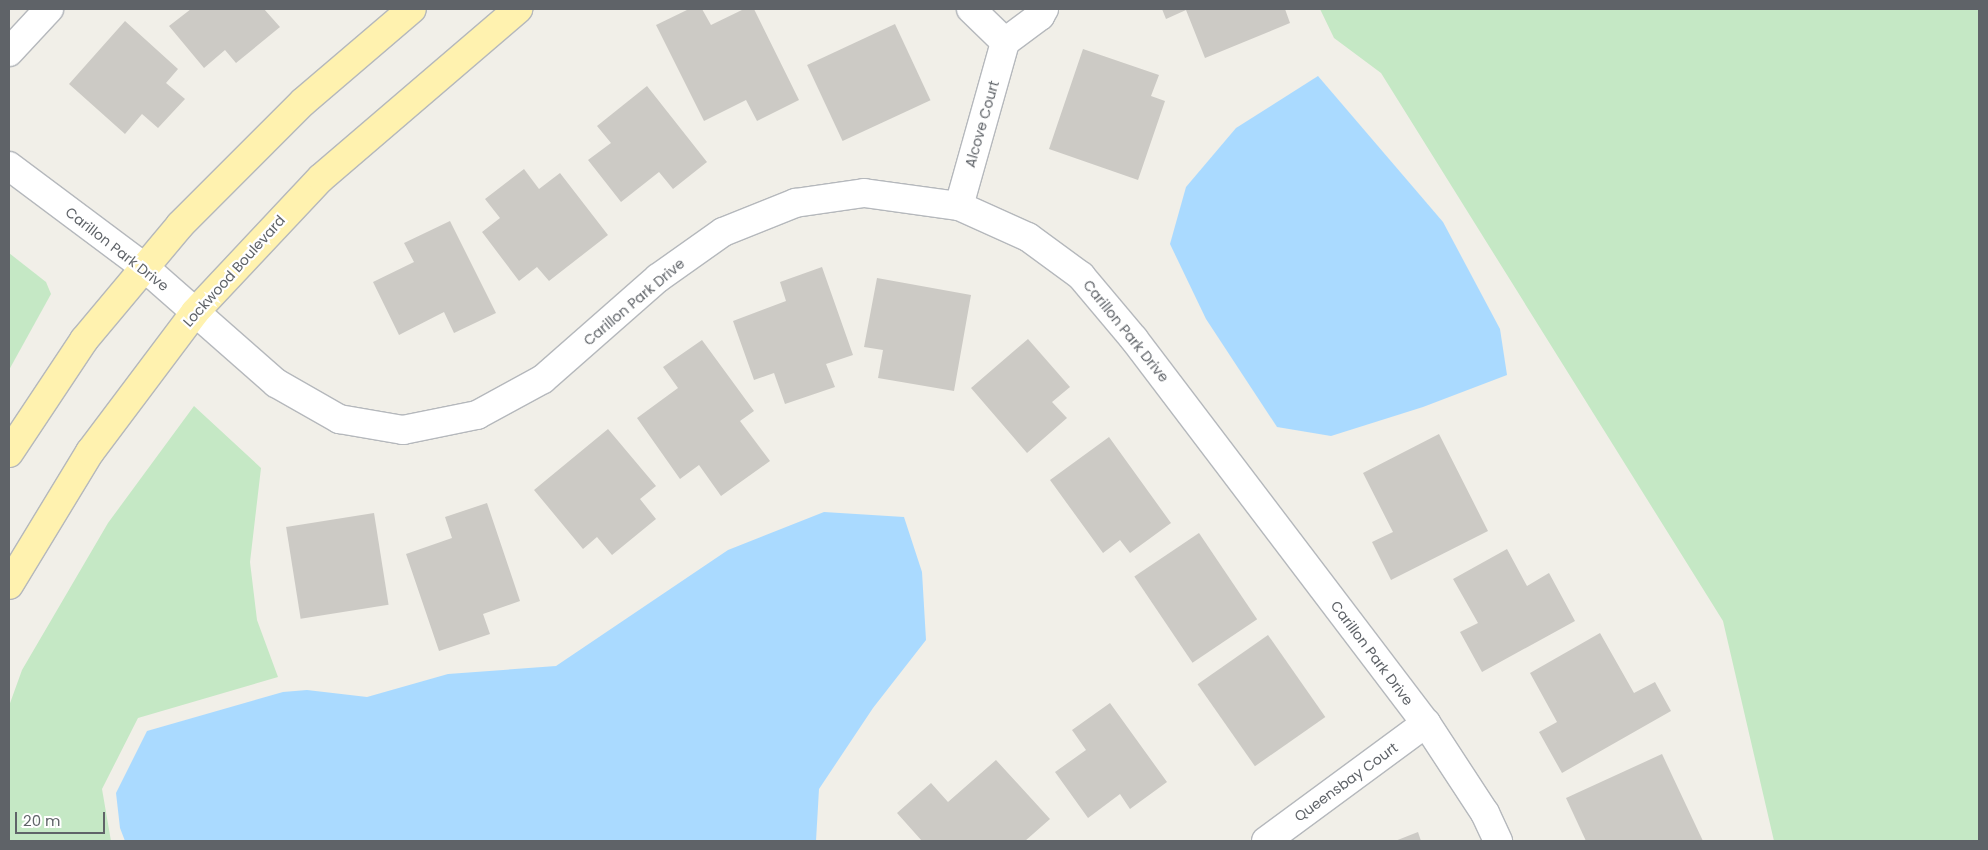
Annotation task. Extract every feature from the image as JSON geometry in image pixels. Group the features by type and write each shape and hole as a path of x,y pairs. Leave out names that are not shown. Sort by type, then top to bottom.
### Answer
{"main road":[{"path":"9,453 84,340 180,225 303,102 412,9"},
{"name":"Lockwood Boulevard","path":"9,585 90,452 195,312 321,178 518,9"}],"street":[{"path":"9,52 48,9"},
{"path":"971,9 1005,42 1040,16 1044,9"},
{"name":"Alcove Court","path":"959,206 1005,42"},
{"name":"Carillon Park Drive","path":"9,166 144,267 276,383 339,419 403,430 478,415 542,379 658,278 694,252 723,232 795,203 864,192 959,206 1028,237 1081,276 1134,339 1426,723 1485,813 1498,841"},
{"name":"Queensbay Court","path":"1266,841 1426,723"}],"green space":[{"path":"1320,9 1979,9 1979,841 1774,841 1723,621 1381,73 1334,38"},
{"path":"9,253 46,282 51,294 9,370"},
{"path":"194,406 261,468 250,562 257,620 278,677 138,718 102,789 111,841 9,841 9,706 22,670 108,523"}],"water":[{"path":"1318,76 1443,222 1500,329 1507,375 1423,407 1331,436 1277,427 1206,319 1170,244 1186,187 1236,128"},
{"path":"824,512 904,517 922,572 926,640 873,708 819,789 816,841 125,841 120,828 116,793 147,731 283,692 307,690 367,697 448,674 556,666 728,550"}],"building":[{"path":"191,9 264,9 280,27 236,63 225,50 204,68 169,26"},
{"path":"689,9 702,9 711,25 744,9 754,9 799,100 757,121 746,100 704,121 656,25"},
{"path":"1162,9 1285,9 1290,23 1205,58 1186,10 1166,19"},
{"path":"125,21 178,69 166,83 185,99 158,128 142,114 125,134 69,84"},
{"path":"895,24 930,100 843,141 807,65"},
{"path":"1083,49 1159,75 1151,96 1165,101 1138,180 1049,149"},
{"path":"647,86 707,162 673,189 659,172 621,202 588,160 611,143 597,126"},
{"path":"524,169 539,189 560,173 608,235 549,281 537,267 519,281 482,232 500,218 485,199"},
{"path":"450,221 496,313 454,333 444,312 399,335 373,282 414,262 404,243"},
{"path":"822,267 853,355 826,364 835,387 785,404 774,373 754,380 733,321 786,301 780,282"},
{"path":"877,278 971,295 954,391 878,378 883,350 864,347"},
{"path":"1028,339 1070,387 1052,402 1067,418 1027,453 971,388"},
{"path":"702,340 754,411 740,421 770,461 721,496 699,465 680,479 637,418 678,388 663,367"},
{"path":"608,429 656,486 640,499 656,519 612,555 597,537 583,549 534,490"},
{"path":"1439,434 1488,531 1391,580 1372,542 1393,532 1363,473"},
{"path":"1109,437 1171,523 1130,553 1120,540 1103,553 1050,480"},
{"path":"487,503 520,601 483,614 490,634 439,651 406,554 452,538 445,517"},
{"path":"374,513 389,605 301,619 286,527"},
{"path":"1199,533 1257,619 1192,663 1134,577"},
{"path":"1507,549 1527,586 1549,573 1575,621 1482,672 1460,632 1478,623 1453,579"},
{"path":"1600,633 1634,693 1655,682 1671,711 1562,773 1539,732 1557,722 1530,673"},
{"path":"1268,635 1325,717 1255,766 1198,684"},
{"path":"1110,703 1167,782 1130,809 1120,794 1088,818 1055,772 1086,750 1072,730"},
{"path":"1662,754 1703,841 1586,841 1566,798"},
{"path":"996,760 1050,819 1025,841 922,841 897,813 931,783 948,802"},
{"path":"1418,832 1421,841 1395,841"}]}
